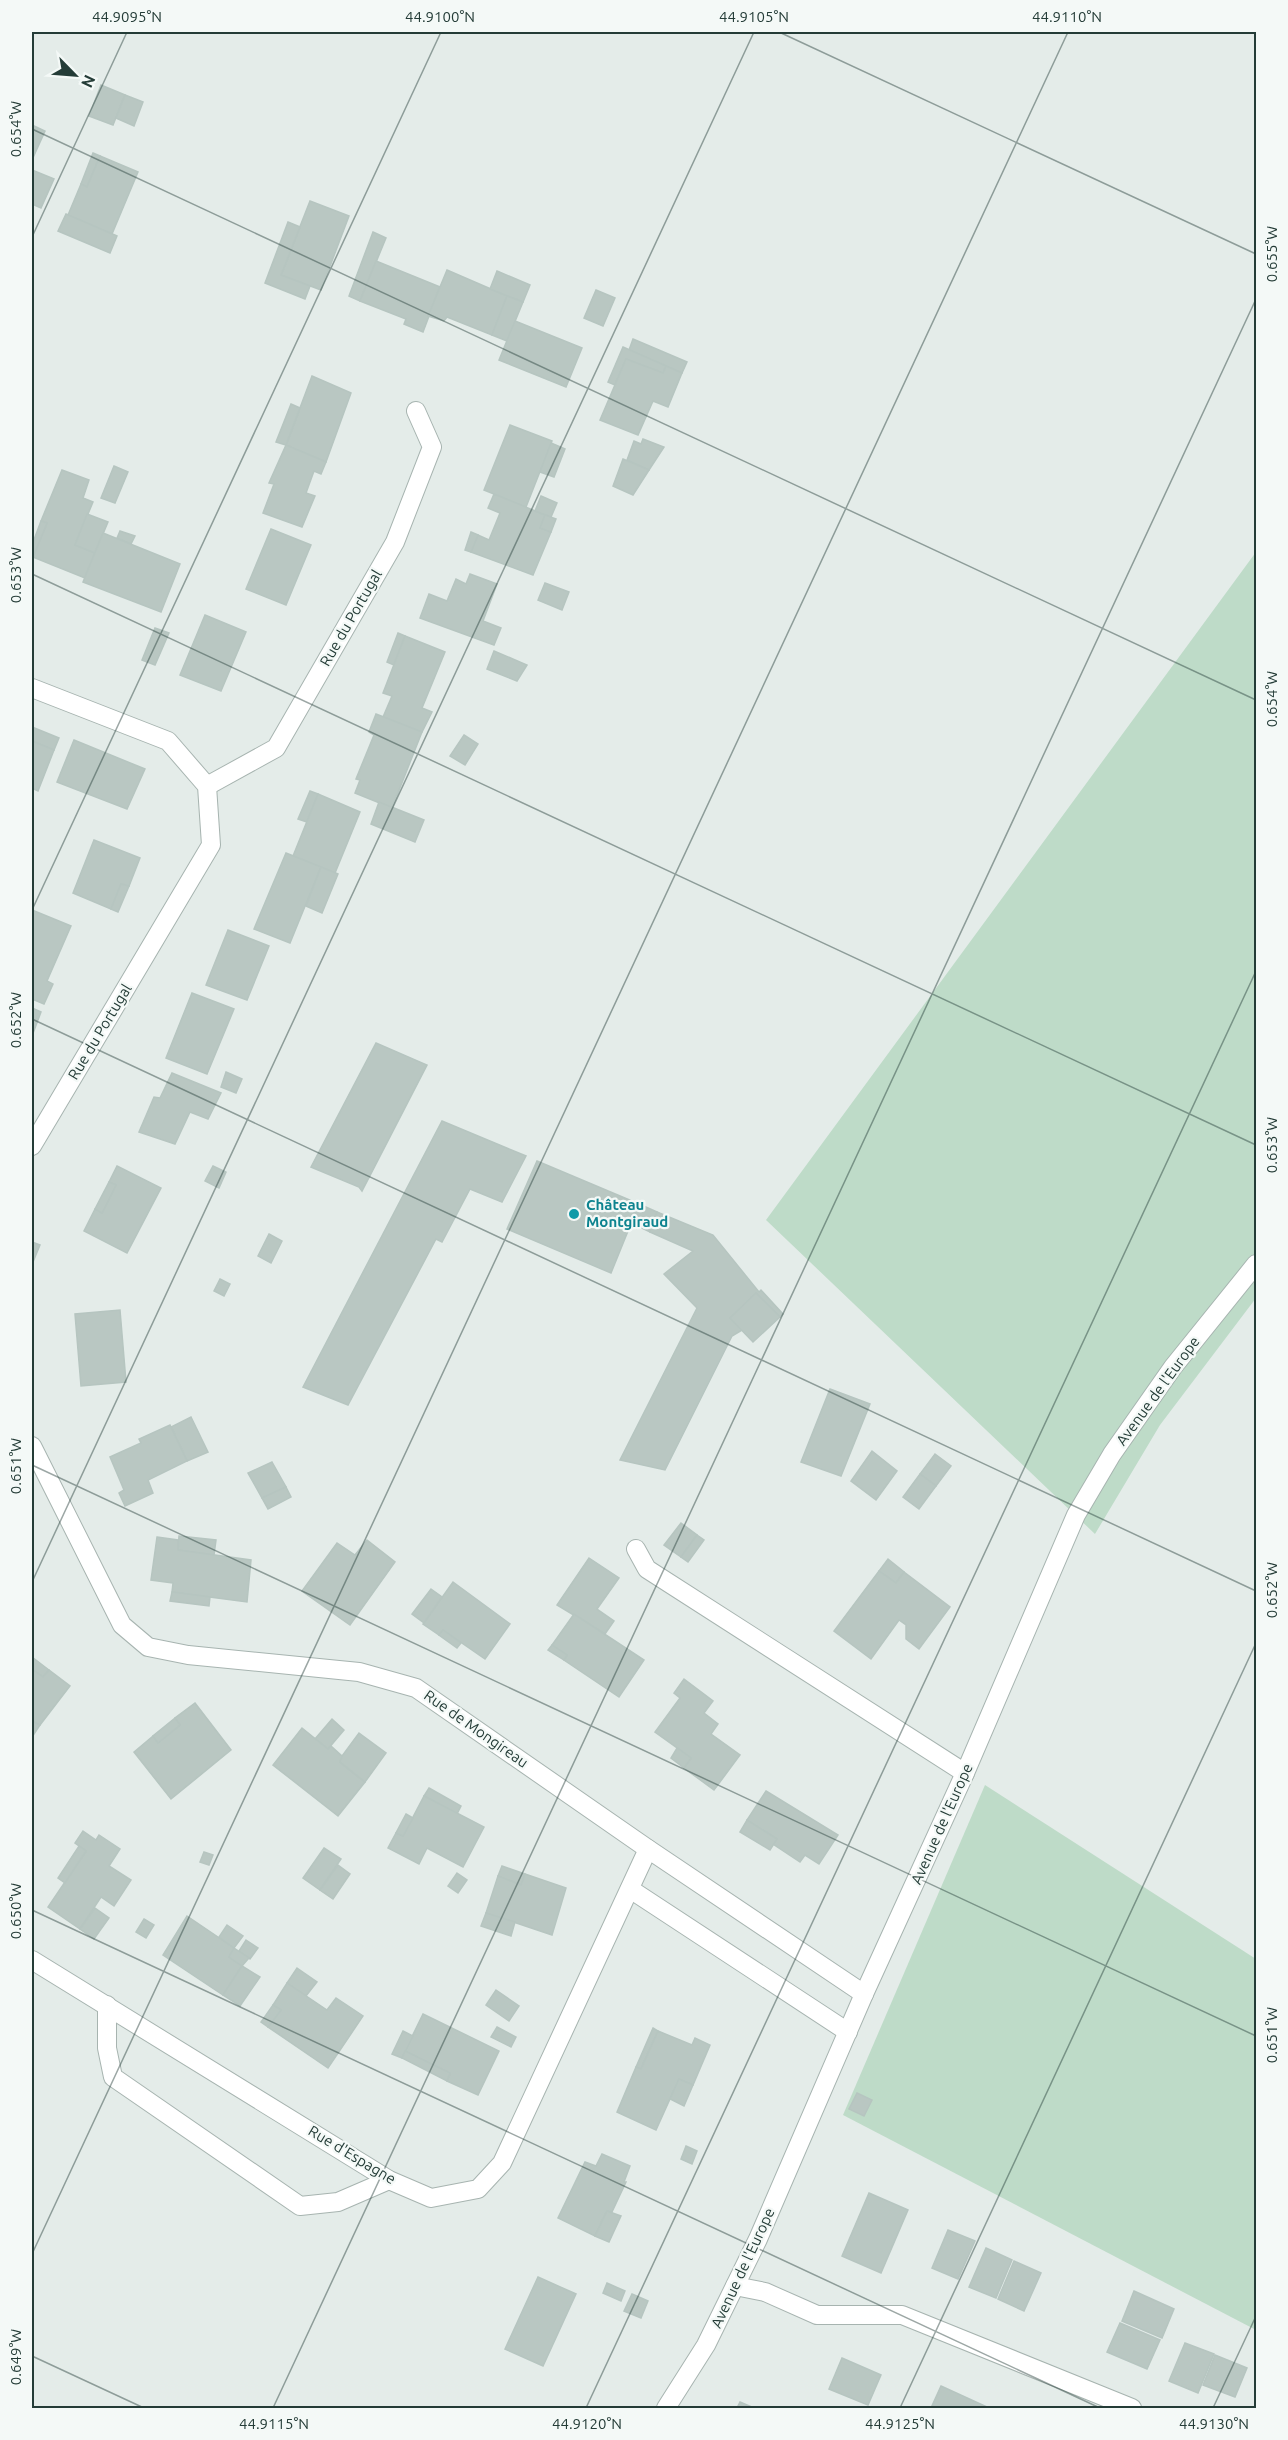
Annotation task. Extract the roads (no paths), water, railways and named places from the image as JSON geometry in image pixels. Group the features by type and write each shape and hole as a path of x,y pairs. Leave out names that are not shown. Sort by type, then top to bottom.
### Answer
{"street":[{"name":"Rue du Portugal","path":"32,1146 211,845 207,786 276,748 395,542 432,447 416,411"},
{"path":"32,688 168,741 207,786"},
{"name":"Avenue de l'Europe","path":"666,2409 706,2345 763,2228 864,1994 965,1773 1076,1515 1112,1454 1173,1367 1257,1264"},
{"name":"Rue de Mongireau","path":"32,1446 122,1625 148,1647 188,1655 359,1672 416,1688 648,1849 864,1994"},
{"path":"636,1549 647,1569 965,1773"},
{"name":"Rue d'Espagne","path":"32,1960 389,2180 431,2198 477,2189 502,2163 648,1849"},
{"path":"630,1889 848,2032"},
{"path":"107,2005 107,2048 112,2077 300,2206 338,2202 389,2180"},
{"path":"735,2286 765,2292 817,2315 902,2315 1132,2409"}],"place":[{"name":"Château Montgiraud","path":"574,1214"}]}
